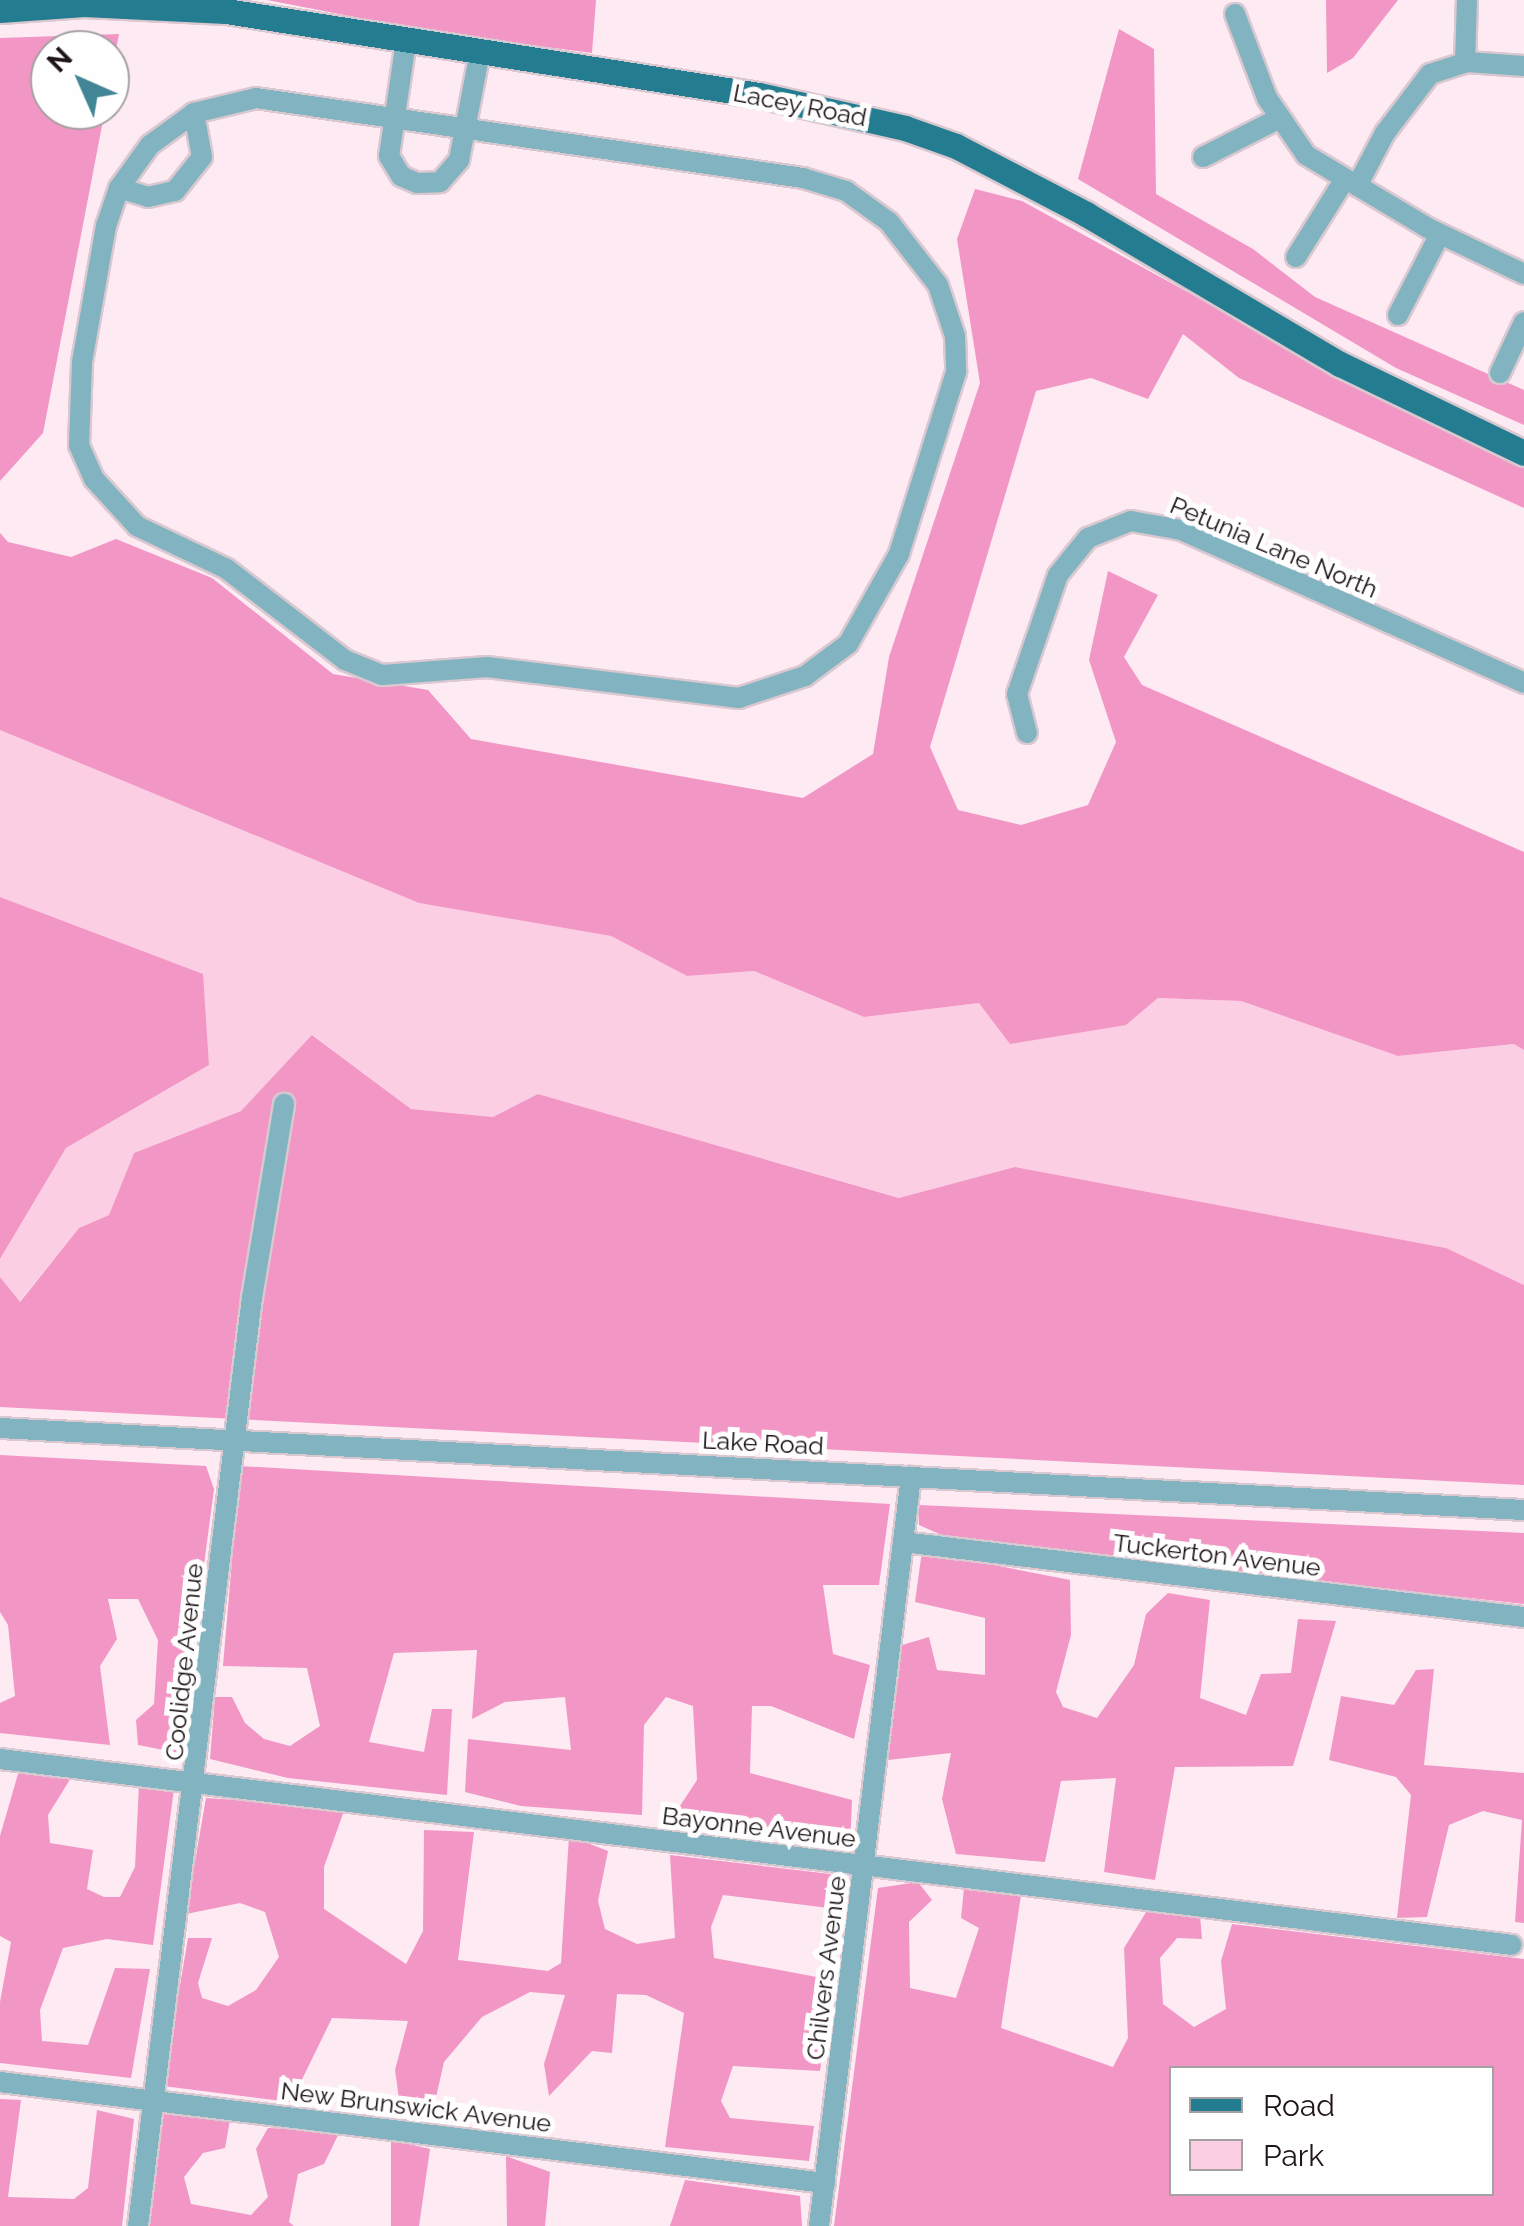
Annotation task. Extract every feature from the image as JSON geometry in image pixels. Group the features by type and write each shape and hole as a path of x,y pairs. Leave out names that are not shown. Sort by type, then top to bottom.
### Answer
{"main road":[{"name":"Lacey Road","path":"0,10 161,6 480,52 843,112 956,146 1086,214 1340,364 1524,453"}],"street":[{"path":"1465,63 1468,0"},
{"path":"1235,14 1278,119 1306,155 1440,234 1524,274"},
{"path":"406,41 389,156 401,176 417,182 440,182 452,172 480,52"},
{"path":"1296,256 1412,93 1430,74 1465,63 1524,66"},
{"path":"256,98 393,114 803,178 846,191 890,222 926,265 956,336 956,372 937,445 899,554 870,612 848,644 806,676 762,694 712,698 487,667 382,675 345,660 227,569 137,526 94,479 77,424 106,226 119,188 150,144 194,113 256,98"},
{"path":"119,188 148,197 176,191 202,157 194,113"},
{"path":"1202,158 1278,119"},
{"path":"1398,315 1440,234"},
{"path":"1500,373 1524,322"},
{"name":"Petunia Lane North","path":"1027,733 1017,694 1058,575 1088,538 1130,522 1181,530 1524,682"},
{"name":"Coolidge Avenue","path":"138,2226 196,1783 234,1438 284,1104"},
{"name":"Lake Road","path":"0,1428 1524,1510"},
{"name":"Chilvers Avenue","path":"819,2226 911,1477"},
{"name":"Tuckerton Avenue","path":"904,1542 1524,1617"},
{"name":"Bayonne Avenue","path":"0,1758 1512,1945"},
{"name":"New Brunswick Avenue","path":"0,2082 825,2183"}],"green space":[{"path":"0,730 419,903 611,936 687,976 754,971 864,1017 979,1003 1126,1025 1158,998 1241,1001 1398,1056 1515,1044 1524,1050 1524,1285 1446,1248 1015,1167 900,1198 538,1094 493,1117 411,1109 313,1035 241,1111 134,1153 109,1215 79,1228 19,1302 0,1277 0,1259 66,1148 209,1065 202,974 0,897"}],"shaded area":[{"path":"267,0 596,0 592,53 432,32"},
{"path":"1326,0 1398,0 1353,58 1327,73"},
{"path":"1119,29 1154,49 1156,194 1253,249 1315,297 1524,390 1524,425 1396,368 1078,179"},
{"path":"30,37 30,130 101,130 43,433 0,481 0,38"},
{"path":"975,189 1022,201 1353,383 1524,463 1524,508 1239,378 1183,334 1148,399 1091,378 1036,391 930,747 958,810 1021,825 1088,805 1116,742 1089,660 1108,571 1158,595 1124,657 1142,685 1524,852 1524,1050 1514,1044 1398,1056 1241,1001 1158,998 1126,1025 1010,1044 979,1003 864,1017 754,971 687,976 611,936 419,903 0,730 0,533 8,542 71,557 116,539 212,578 333,674 428,690 471,739 803,798 873,754 889,657 980,383 957,239"},
{"path":"0,897 203,974 209,1065 66,1148 0,1259"},
{"path":"312,1035 411,1109 493,1117 538,1094 899,1198 1015,1167 1446,1248 1524,1285 1524,1485 0,1407 0,1277 20,1302 79,1228 109,1215 134,1153 241,1111"},
{"path":"0,1455 206,1466 214,1489 179,1753 138,1745 136,1720 154,1704 158,1640 138,1599 108,1599 117,1639 100,1666 110,1745 0,1733 0,1703 15,1696 8,1625 0,1612"},
{"path":"240,1466 890,1504 879,1585 823,1585 833,1654 870,1665 854,1739 771,1706 752,1706 750,1773 852,1800 850,1846 688,1824 674,1815 697,1780 693,1706 666,1697 644,1725 642,1815 521,1806 465,1792 468,1739 571,1750 565,1697 505,1702 472,1719 477,1650 394,1653 369,1742 424,1752 432,1709 452,1709 447,1795 288,1778 210,1759 215,1697 232,1697 245,1723 264,1739 290,1746 320,1726 307,1668 223,1666"},
{"path":"918,1505 1524,1533 1524,1604 955,1541 919,1525"},
{"path":"922,1551 1070,1580 1071,1635 1056,1692 1063,1707 1097,1718 1134,1665 1146,1614 1168,1593 1210,1600 1200,1698 1246,1715 1261,1674 1291,1673 1298,1619 1336,1621 1293,1766 1175,1767 1155,1880 1104,1872 1116,1778 1061,1781 1045,1862 956,1854 942,1799 951,1753 888,1760 899,1646 929,1637 937,1670 985,1675 985,1618 915,1602"},
{"path":"1434,1669 1424,1765 1524,1773 1524,1923 1515,1922 1522,1820 1483,1811 1449,1825 1427,1917 1397,1918 1411,1795 1396,1777 1329,1760 1341,1696 1394,1705 1416,1670"},
{"path":"74,1773 48,1815 50,1843 93,1850 87,1889 104,1897 120,1897 135,1867 139,1784 174,1789 153,1945 107,1939 63,1948 40,2010 42,2041 88,2045 115,1968 150,1969 131,2078 0,2063 0,2002 11,1942 0,1936 0,1836 18,1774"},
{"path":"206,1798 345,1808 324,1867 324,1909 406,1964 423,1931 424,1830 474,1832 458,1960 548,1971 561,1963 569,1836 608,1851 598,1901 605,1929 637,1944 675,1938 670,1855 839,1875 845,1910 723,1895 711,1927 714,1958 833,1980 820,2071 733,2066 721,2101 730,2118 814,2126 809,2161 665,2147 684,2013 646,1995 617,1994 612,2053 592,2051 549,2096 544,2064 565,1995 530,1992 482,2017 444,2062 432,2115 400,2106 395,2070 408,2021 332,2018 291,2102 163,2086 188,1938 212,1938 198,1983 202,1998 228,2006 256,1990 279,1957 265,1912 240,1903 186,1914"},
{"path":"918,1882 932,1900 909,1922 910,1988 956,1998 979,1928 961,1918 964,1888 1021,1895 1001,2028 1113,2067 1128,2038 1124,1948 1148,1909 1200,1916 1202,1939 1177,1938 1160,1958 1163,2004 1194,2027 1226,2009 1221,1961 1232,1924 1524,1959 1524,2226 834,2226 878,1888"},
{"path":"0,2099 21,2100 8,2197 74,2199 88,2188 97,2110 134,2119 122,2226 0,2226"},
{"path":"164,2113 230,2120 225,2148 203,2153 184,2177 191,2204 251,2215 268,2197 256,2149 268,2128 340,2131 324,2164 298,2174 289,2222 294,2226 147,2226"},
{"path":"391,2140 430,2149 419,2226 391,2226"},
{"path":"506,2156 550,2172 545,2226 507,2226"},
{"path":"685,2180 800,2196 802,2226 670,2226"}]}
